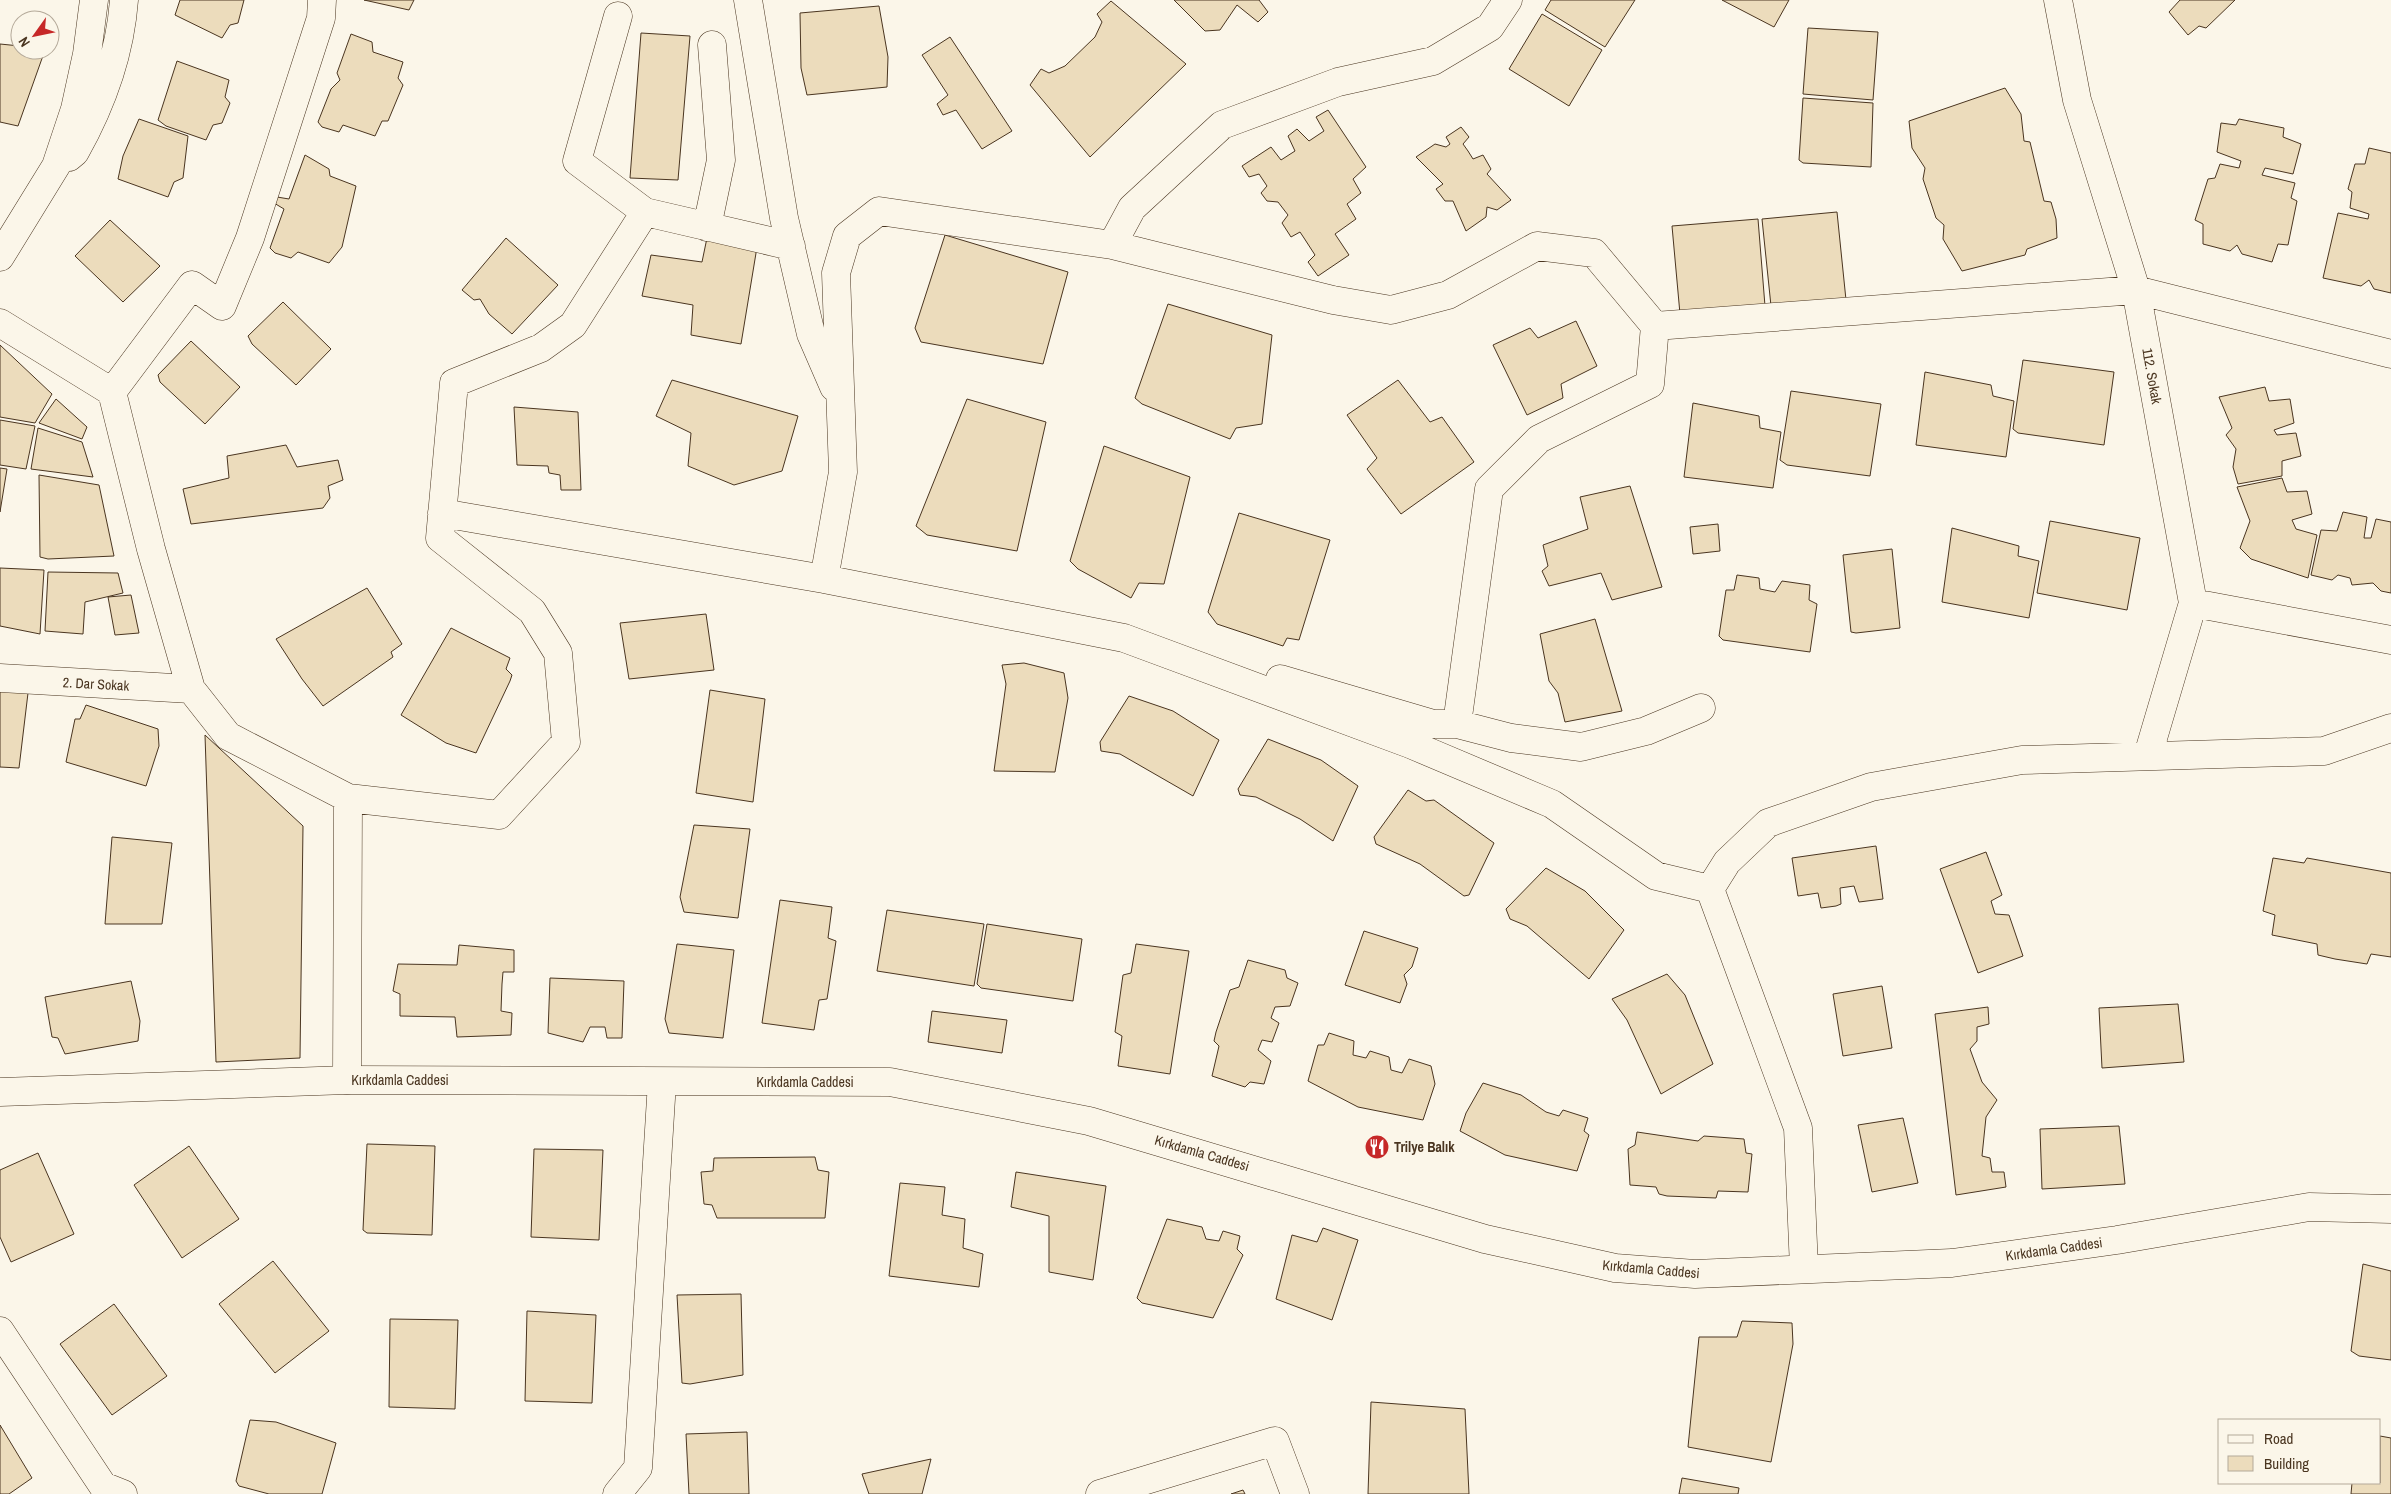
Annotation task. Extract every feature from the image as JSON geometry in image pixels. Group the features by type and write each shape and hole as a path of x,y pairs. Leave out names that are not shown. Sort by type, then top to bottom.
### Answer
{"street":[{"path":"0,258 56,166 75,109 88,54 94,0"},
{"path":"56,166 75,152 105,92 115,57 124,0"},
{"path":"112,392 192,285 222,306 253,229 321,18 322,0"},
{"path":"748,0 765,110 791,246 811,334 840,402"},
{"path":"1112,245 1132,208 1222,125 1338,82 1433,61 1490,28 1508,0"},
{"name":"112. Sokak","path":"2058,0 2078,100 2136,290 2193,603 2148,755"},
{"path":"618,16 577,161 645,212 791,246"},
{"path":"707,227 720,160 712,45"},
{"path":"824,579 843,472 836,273 847,236 879,211 1112,245 1333,300 1391,310 1448,295 1537,246 1594,254 1655,326 1650,384 1539,439 1489,489 1457,724"},
{"path":"0,323 112,392 152,549 191,689 228,736 348,798 499,815 566,742 558,653 532,611 440,538 454,383 541,348 573,325 645,212"},
{"path":"1655,326 2136,290 2391,354"},
{"path":"442,513 824,579 1124,638 1329,692 1433,724 1457,724 1511,738 1581,747 1646,731 1701,708"},
{"path":"2193,603 2391,640"},
{"path":"1124,638 1410,744 1552,804 1656,876 1710,889"},
{"name":"2. Dar Sokak","path":"0,678 191,689"},
{"path":"1710,889 1727,862 1768,823 1871,787 2022,760 2324,751 2391,728"},
{"path":"347,1080 348,798"},
{"path":"1710,889 1798,1128 1804,1268"},
{"name":"Kırkdamla Caddesi","path":"0,1092 347,1080 890,1082 1089,1121 1484,1239 1615,1268 1695,1274 1952,1263 2117,1240 2309,1207 2391,1209"},
{"path":"617,1494 638,1468 662,1082"},
{"path":"0,1331 107,1491"},
{"path":"1100,1494 1275,1441 1295,1494"}],"building":[{"path":"180,0 244,0 238,23 230,25 222,38 175,15"},
{"path":"364,0 414,0 409,10"},
{"path":"1174,0 1259,0 1268,12 1258,22 1237,5 1220,30 1205,31"},
{"path":"1551,0 1635,0 1605,47 1545,10"},
{"path":"1722,0 1789,0 1774,27"},
{"path":"2180,0 2235,0 2206,28 2199,26 2188,35 2169,12"},
{"path":"1111,1 1186,64 1090,157 1030,85 1041,69 1049,73 1065,66 1095,37 1102,22 1097,14"},
{"path":"879,6 888,57 887,87 807,95 801,68 800,13"},
{"path":"1542,14 1602,50 1569,106 1509,69"},
{"path":"1808,28 1878,32 1873,100 1803,94"},
{"path":"641,33 690,36 678,180 630,178"},
{"path":"351,34 372,42 373,52 403,62 398,78 403,85 388,121 382,121 375,136 343,125 339,132 322,127 318,122 331,89 340,80 337,73"},
{"path":"950,37 1012,131 982,149 956,110 943,115 937,104 948,95 922,55"},
{"path":"0,44 10,45 10,60 41,60 18,126 0,122"},
{"path":"177,61 229,80 225,97 230,103 222,123 213,125 206,140 166,126 158,120"},
{"path":"2005,88 2021,114 2024,141 2030,142 2044,201 2051,202 2056,219 2057,238 2027,249 2025,255 1962,271 1943,239 1944,225 1936,218 1923,179 1925,168 1912,148 1909,121"},
{"path":"1803,98 1873,103 1871,167 1803,163 1799,160"},
{"path":"1328,110 1366,167 1353,179 1361,193 1347,204 1356,219 1335,234 1349,255 1318,276 1308,262 1315,255 1300,232 1291,237 1282,223 1288,215 1278,202 1267,201 1261,193 1267,186 1259,174 1249,177 1242,166 1271,147 1281,160 1295,151 1288,136 1297,129 1309,141 1324,131 1316,117"},
{"path":"139,119 188,136 183,178 174,182 168,197 118,179 123,156"},
{"path":"2239,119 2284,128 2283,137 2301,144 2293,174 2265,168 2262,175 2295,183 2291,198 2297,201 2288,245 2278,244 2272,262 2242,254 2237,245 2230,251 2203,244 2203,224 2195,220 2208,179 2215,178 2220,164 2239,168 2241,161 2217,152 2221,123 2236,125"},
{"path":"1461,127 1469,137 1463,144 1473,159 1483,155 1491,169 1487,174 1511,200 1497,210 1487,207 1486,217 1466,231 1453,201 1445,201 1436,189 1443,184 1416,157 1435,144 1446,147 1450,144 1446,137"},
{"path":"2369,148 2391,153 2391,293 2374,289 2369,280 2361,286 2323,278 2338,213 2368,219 2369,214 2350,208 2352,192 2348,189 2355,164 2365,164"},
{"path":"305,155 329,169 330,176 356,186 342,247 329,263 298,252 291,258 275,253 270,248 284,209 274,203 277,197 289,199"},
{"path":"1837,212 1846,300 1771,306 1762,219"},
{"path":"1758,219 1765,306 1680,314 1672,226"},
{"path":"110,220 160,266 123,302 75,256"},
{"path":"708,233 758,241 741,344 691,335 693,305 642,296 651,255 702,262"},
{"path":"945,235 1068,272 1043,364 921,342 915,328"},
{"path":"506,238 558,285 512,334 489,314 480,299 474,300 462,290"},
{"path":"283,302 331,349 296,385 252,344 248,336"},
{"path":"1168,304 1272,335 1262,424 1236,428 1230,439 1142,404 1135,398"},
{"path":"1576,321 1597,366 1561,384 1563,398 1527,415 1493,345 1530,328 1538,338"},
{"path":"191,341 240,387 205,424 160,382 158,375"},
{"path":"0,345 52,394 35,423 0,417"},
{"path":"2023,360 2114,372 2104,445 2018,433 2013,429"},
{"path":"1925,372 1991,385 1993,396 2014,401 2006,457 1916,445"},
{"path":"672,380 798,416 782,471 734,485 688,466 691,433 656,416"},
{"path":"1398,380 1430,422 1442,417 1474,462 1401,514 1367,469 1377,458 1347,415"},
{"path":"2265,387 2269,401 2290,399 2294,423 2274,430 2277,435 2296,433 2301,456 2282,461 2282,476 2238,484 2233,467 2236,449 2226,435 2232,428 2219,397"},
{"path":"1791,391 1881,404 1870,476 1787,465 1780,460"},
{"path":"56,399 87,427 82,439 39,423"},
{"path":"967,399 1046,422 1017,551 927,535 916,526"},
{"path":"1693,403 1759,416 1760,428 1781,432 1773,488 1684,477"},
{"path":"514,407 578,412 581,490 561,490 560,475 549,473 548,466 517,465"},
{"path":"0,420 35,426 26,469 0,465"},
{"path":"38,428 82,442 93,477 31,469"},
{"path":"286,445 297,467 338,460 343,480 328,486 330,498 323,508 191,524 183,489 229,478 227,456"},
{"path":"1104,446 1190,477 1164,584 1139,583 1131,598 1078,569 1070,561"},
{"path":"0,468 7,469 0,512"},
{"path":"39,475 99,485 114,556 48,559 40,557"},
{"path":"2282,478 2287,492 2307,491 2312,514 2292,520 2296,529 2317,535 2308,578 2251,559 2240,548 2250,521 2237,487"},
{"path":"1630,486 1662,587 1612,600 1601,573 1549,586 1542,571 1548,566 1543,545 1588,529 1580,497"},
{"path":"2343,512 2367,517 2364,538 2371,538 2376,519 2391,522 2391,593 2381,591 2373,583 2352,585 2350,578 2338,575 2332,580 2311,575 2321,530 2337,531"},
{"path":"1239,513 1330,540 1299,640 1287,638 1283,646 1217,624 1208,612"},
{"path":"2050,521 2140,538 2127,610 2037,593"},
{"path":"1718,524 1720,551 1693,554 1690,527"},
{"path":"1952,528 2019,546 2018,556 2039,561 2029,618 1942,602"},
{"path":"1892,549 1900,628 1851,632 1843,555"},
{"path":"0,568 44,570 40,634 0,626"},
{"path":"48,572 118,573 123,593 85,602 83,634 45,631"},
{"path":"1737,575 1759,578 1760,589 1775,592 1782,581 1810,585 1809,600 1817,604 1810,652 1723,640 1719,636 1726,590 1734,590"},
{"path":"367,588 402,644 391,652 393,657 323,706 302,679 276,639"},
{"path":"131,595 139,633 115,635 108,597"},
{"path":"706,614 714,670 629,679 620,623"},
{"path":"1595,619 1622,711 1565,722 1558,693 1549,681 1540,634"},
{"path":"451,628 510,658 506,669 512,675 510,681 476,753 446,743 401,715"},
{"path":"1024,663 1064,673 1068,698 1055,772 994,771 1006,684 1002,665"},
{"path":"0,684 28,693 19,768 0,767"},
{"path":"710,690 765,699 753,802 696,793"},
{"path":"1129,696 1173,711 1219,740 1193,796 1120,754 1101,751 1100,742"},
{"path":"86,705 158,729 159,746 146,786 66,762 75,719 80,719"},
{"path":"205,735 303,826 300,1058 216,1062"},
{"path":"1268,739 1321,760 1358,786 1333,841 1300,819 1256,797 1240,795 1238,789"},
{"path":"1408,790 1426,801 1434,800 1494,843 1469,895 1464,896 1420,864 1376,844 1374,837"},
{"path":"694,825 750,829 738,918 684,912 680,897"},
{"path":"112,837 172,843 162,924 105,924"},
{"path":"1876,846 1883,899 1859,902 1854,886 1840,888 1841,904 1836,906 1821,908 1818,893 1798,896 1792,858"},
{"path":"1986,852 2002,895 1991,901 1995,914 2009,915 2023,956 1978,973 1940,869"},
{"path":"2273,858 2304,863 2307,858 2391,873 2391,957 2371,954 2367,964 2335,959 2318,955 2317,944 2272,935 2275,915 2263,911"},
{"path":"1546,868 1585,891 1624,930 1589,979 1527,926 1510,919 1506,909"},
{"path":"780,900 832,907 828,938 836,941 827,999 819,1000 814,1030 762,1023"},
{"path":"887,910 984,924 974,986 877,971"},
{"path":"987,924 1082,939 1073,1001 981,988 977,984"},
{"path":"1364,931 1418,948 1412,967 1404,975 1407,984 1400,1003 1345,985"},
{"path":"677,944 734,950 723,1038 669,1033 665,1019"},
{"path":"1136,944 1189,951 1170,1074 1118,1066 1122,1036 1115,1032 1123,975 1131,973"},
{"path":"459,945 514,950 514,972 503,972 501,1011 512,1013 511,1035 457,1037 455,1017 400,1016 400,994 393,991 398,964 457,965"},
{"path":"1248,960 1285,970 1287,978 1298,983 1290,1006 1275,1007 1271,1018 1279,1023 1272,1042 1262,1040 1258,1050 1271,1061 1264,1084 1250,1082 1245,1087 1212,1076 1219,1046 1214,1041 1216,1032 1230,990 1239,987"},
{"path":"1667,974 1685,995 1713,1064 1661,1094 1627,1020 1612,999"},
{"path":"550,978 624,981 622,1038 607,1038 605,1027 590,1027 583,1042 548,1033"},
{"path":"131,981 140,1021 138,1041 65,1054 58,1038 52,1037 45,997"},
{"path":"1882,986 1892,1048 1843,1056 1833,994"},
{"path":"2178,1004 2184,1062 2102,1068 2099,1008"},
{"path":"1988,1007 1989,1024 1977,1027 1977,1041 1970,1049 1982,1082 1997,1100 1986,1117 1982,1156 1990,1158 1992,1172 2004,1172 2006,1187 1956,1195 1935,1014"},
{"path":"932,1011 1007,1020 1002,1053 928,1042"},
{"path":"1329,1033 1354,1041 1353,1055 1366,1058 1370,1051 1389,1057 1391,1070 1402,1073 1409,1059 1431,1066 1435,1084 1423,1120 1358,1107 1308,1081 1318,1045 1324,1045"},
{"path":"1483,1083 1521,1095 1546,1112 1559,1116 1563,1110 1588,1118 1584,1131 1589,1135 1577,1171 1505,1155 1460,1131 1466,1113"},
{"path":"1903,1118 1918,1183 1872,1192 1858,1125"},
{"path":"2119,1126 2125,1184 2042,1189 2040,1129"},
{"path":"1637,1132 1698,1141 1704,1136 1744,1139 1746,1153 1752,1154 1748,1192 1718,1191 1716,1198 1667,1196 1659,1194 1656,1187 1630,1185 1628,1149 1635,1145"},
{"path":"367,1144 435,1146 432,1235 367,1233 363,1230"},
{"path":"189,1146 239,1219 182,1258 134,1185"},
{"path":"534,1149 603,1150 599,1240 531,1237"},
{"path":"38,1153 74,1234 11,1262 0,1237 0,1170"},
{"path":"815,1157 818,1170 829,1172 825,1218 717,1218 712,1205 704,1204 701,1172 713,1171 714,1158"},
{"path":"1016,1172 1106,1186 1093,1280 1049,1272 1049,1216 1011,1207"},
{"path":"900,1183 945,1187 942,1215 965,1219 963,1248 983,1254 979,1287 889,1276"},
{"path":"1167,1219 1202,1227 1206,1239 1219,1241 1223,1231 1240,1236 1237,1249 1243,1255 1213,1318 1142,1303 1137,1298"},
{"path":"1323,1228 1358,1240 1332,1320 1276,1299 1292,1235 1317,1242"},
{"path":"273,1261 329,1331 275,1373 219,1304"},
{"path":"2363,1264 2391,1271 2391,1360 2359,1356 2351,1351"},
{"path":"741,1294 743,1375 690,1384 682,1383 677,1295"},
{"path":"114,1304 167,1376 112,1415 60,1344"},
{"path":"527,1311 596,1315 592,1403 525,1401"},
{"path":"390,1319 458,1320 455,1409 389,1407"},
{"path":"1742,1321 1792,1323 1793,1344 1771,1462 1688,1447 1699,1337 1737,1337"},
{"path":"1371,1402 1465,1409 1469,1494 1368,1494"},
{"path":"250,1420 276,1422 336,1443 322,1494 269,1494 239,1486 236,1481"},
{"path":"0,1425 32,1478 9,1494 0,1494"},
{"path":"747,1432 749,1494 689,1494 686,1434"},
{"path":"2381,1436 2391,1438 2391,1494 2351,1494 2352,1484 2381,1484"},
{"path":"931,1459 922,1494 869,1494 862,1474"},
{"path":"1682,1478 1739,1488 1738,1494 1679,1494"},
{"path":"1243,1490 1245,1494 1231,1494"}],"place":[{"name":"Trilye Balık","path":"1377,1147"}]}
